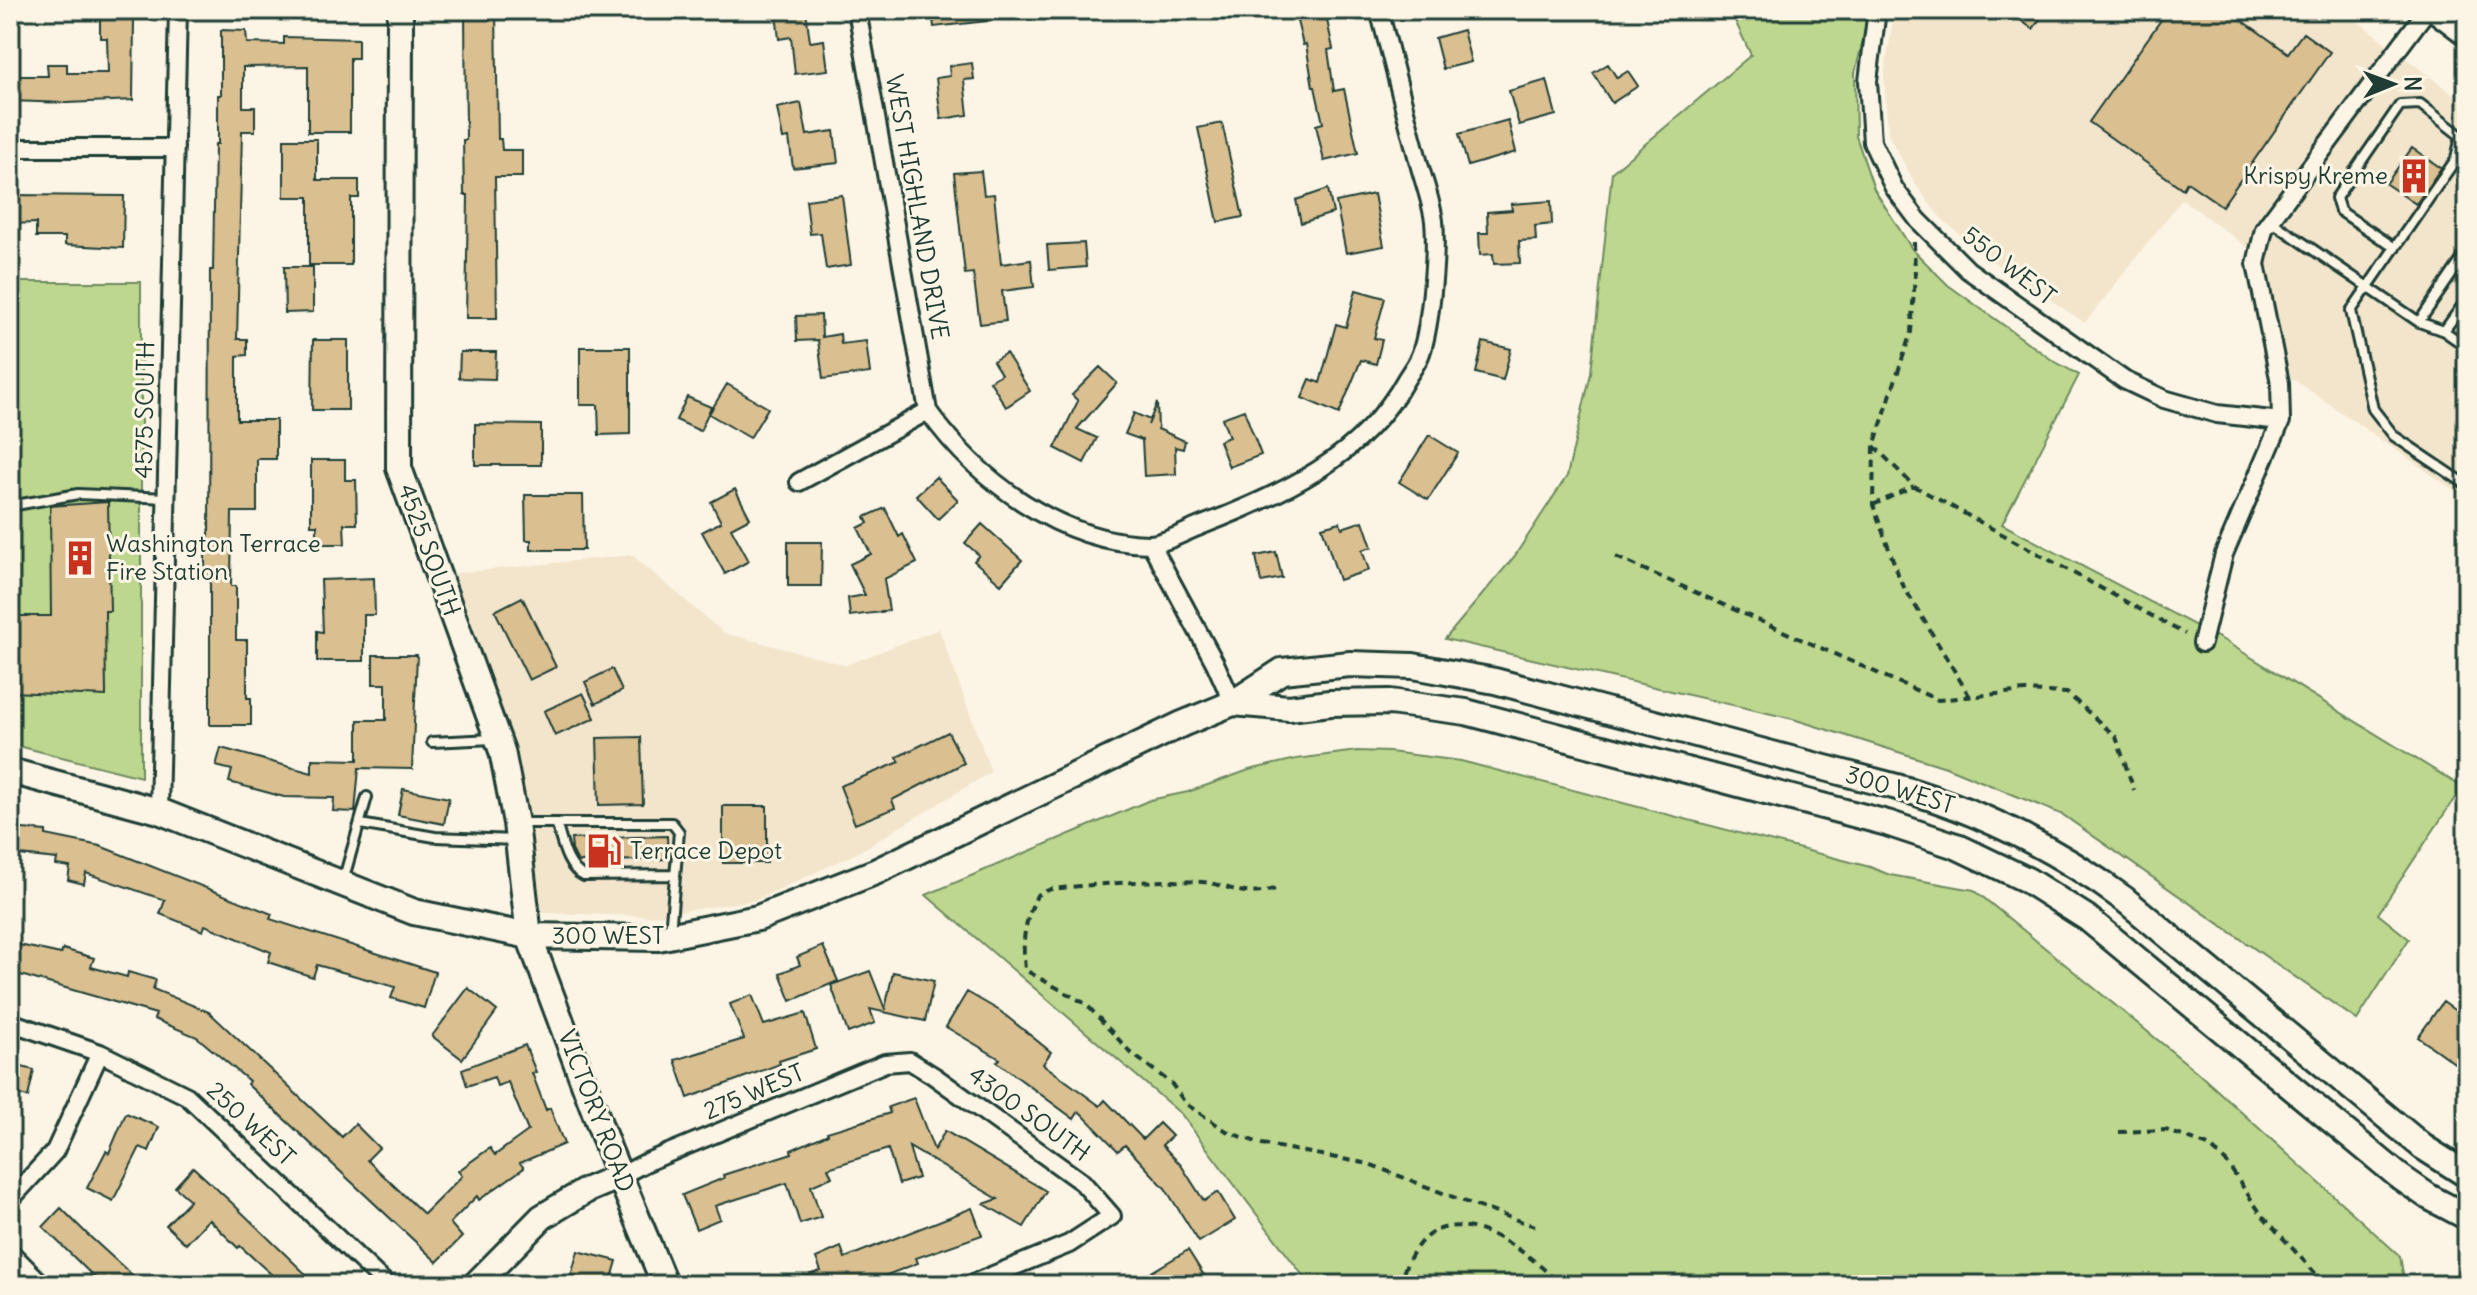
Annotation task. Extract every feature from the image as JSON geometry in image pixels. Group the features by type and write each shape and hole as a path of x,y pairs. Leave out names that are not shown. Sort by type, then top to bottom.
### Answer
{"main road":[{"name":"4525 SOUTH","path":"400,10 399,468 498,739 516,832 529,936"},
{"path":"2438,10 2467,32"},
{"name":"300 WEST","path":"10,771 159,811 414,912 529,936 670,937 758,918 875,872 1182,724 1233,703 1282,671 1371,664 1433,669 1475,676 1897,787 1958,806 2045,847 2109,888 2423,1147 2467,1175"},
{"name":"300 WEST","path":"1233,703 1289,708 1371,701 1466,712 1887,823 1956,846 2027,880 2087,918 2400,1177 2467,1217"},
{"name":"VICTORY ROAD","path":"529,936 665,1285"},
{"path":"475,1285 542,1217 587,1190 620,1176"}],"street":[{"name":"4575 SOUTH","path":"159,811 178,10"},
{"name":"WEST HIGHLAND DRIVE","path":"857,10 928,411 946,436 982,473 1022,502 1049,517 1100,537 1151,544"},
{"path":"1233,703 1151,544 1234,513 1297,484 1352,447 1391,408 1421,353 1431,296 1434,220 1379,10"},
{"name":"550 WEST","path":"1877,10 1868,81 1872,142 1894,188 1918,220 1968,270 2124,380 2164,399 2217,414 2281,421"},
{"path":"2202,643 2224,554 2281,421 2280,383 2256,264 2264,229 2427,10"},
{"path":"10,148 175,148"},
{"path":"799,482 928,411"},
{"name":"250 WEST","path":"10,1022 100,1053 187,1096 387,1285"},
{"path":"10,1200 55,1151 100,1053"},
{"name":"275 WEST","path":"620,1176 885,1063 910,1061"},
{"name":"4300 SOUTH","path":"910,1061 1083,1183 1112,1216 1069,1244 969,1285"},
{"path":"10,1252 43,1285"}],"lane":[{"path":"2395,248 2340,211 2336,198 2400,105 2420,104 2461,136 2456,159 2395,248 2367,287 2351,311 2373,409 2394,436 2467,485"},
{"path":"2456,159 2467,167"},
{"path":"2270,220 2419,322 2444,331 2467,347"},
{"path":"2419,322 2467,252"},
{"path":"2444,331 2467,299"},
{"path":"10,506 78,494 167,498"},
{"path":"432,742 498,739"},
{"path":"342,882 367,797"},
{"path":"360,824 435,837 516,832 556,823 672,823 679,832 670,937"},
{"path":"556,823 572,867 584,876 674,875"}],"path":[{"path":"1918,220 1912,249 1915,276 1911,332 1874,446 1873,505 1901,582 1970,697"},
{"path":"1874,446 1914,486 2202,643"},
{"path":"1873,505 1914,486"},
{"path":"1616,557 1938,700 2025,691 2067,693 2116,737 2134,790"},
{"path":"1275,889 1240,893 1205,882 1051,889 1037,895 1025,923 1022,939 1025,970 1086,1004 1131,1053 1171,1083 1186,1104 1228,1132 1262,1144 1369,1164 1535,1226"},
{"path":"2119,1132 2166,1130 2211,1147 2227,1163 2261,1214 2326,1285"},
{"path":"1398,1285 1411,1256 1429,1235 1461,1226 1513,1245 1539,1263 1560,1285"}],"shaded area":[{"path":"1889,10 2343,10 2467,105 2467,499 2290,377 2265,260 2182,199 2085,323 1984,256 1939,216 1914,182 1888,134 1884,75 1894,14"},
{"path":"632,555 724,633 846,665 939,629 991,772 857,853 756,900 650,916 541,913 516,748 447,574"}],"green space":[{"path":"1730,10 1870,10 1855,73 1856,136 1874,189 1912,249 1948,285 2052,360 2079,375 2002,524 2223,640 2462,787 2378,914 2409,939 2357,1020 2063,815 1946,767 1793,719 1445,639 1514,557 1567,476 1591,373 1612,172 1751,55"},
{"path":"10,282 141,282 141,777 10,744"},
{"path":"1357,751 1461,761 1870,867 1890,875 1974,890 2197,1072 2400,1256 2405,1285 1310,1285 1181,1114 926,895 1150,800 1188,792 1249,770 1296,759"}],"building":[{"path":"465,10 496,10 498,139 501,139 502,150 522,150 522,177 495,177 497,318 466,318 468,195 464,195 463,140 466,140"},
{"path":"806,10 810,42 824,40 828,70 795,74 791,37 779,39 776,13"},
{"path":"932,10 986,10 987,21 934,27"},
{"path":"2006,10 2046,10 2033,29"},
{"path":"2168,10 2228,10 2288,53 2303,33 2330,52 2222,206 2187,182 2183,189 2089,122"},
{"path":"1326,15 1333,49 1328,50 1334,91 1344,89 1358,153 1324,161 1316,125 1323,123 1306,44 1303,45 1297,21"},
{"path":"100,18 134,18 133,100 67,103 10,101 10,76 48,76 47,64 67,64 67,73 108,73 107,38 100,38"},
{"path":"221,30 246,31 247,43 284,44 284,37 358,39 358,58 350,58 350,132 308,132 308,66 243,67 243,107 255,107 255,131 242,131 237,339 247,339 247,355 237,356 237,420 276,420 276,459 257,459 257,512 232,512 231,586 236,586 236,640 247,640 247,698 251,698 251,725 210,725 210,577 205,577 205,541 209,541 210,270 213,270"},
{"path":"1463,30 1471,62 1443,69 1435,38"},
{"path":"972,63 974,79 964,80 968,115 941,119 936,78 950,76 949,66"},
{"path":"1608,64 1617,78 1628,71 1638,86 1612,103 1593,73"},
{"path":"1547,80 1556,115 1519,125 1509,91"},
{"path":"801,103 807,135 834,131 838,163 793,168 789,138 783,139 777,108"},
{"path":"1508,120 1516,152 1468,166 1459,134"},
{"path":"1222,123 1243,217 1218,222 1198,128"},
{"path":"284,139 317,139 317,180 359,180 359,198 351,198 351,265 309,265 309,197 284,197"},
{"name":"Krispy Kreme","path":"2412,148 2441,168 2416,204 2386,184"},
{"path":"981,171 984,195 994,194 1001,264 1031,260 1034,287 1002,291 1006,321 980,324 973,273 965,274 954,173"},
{"path":"1328,189 1333,213 1301,223 1296,200"},
{"path":"1374,194 1384,246 1346,253 1336,202"},
{"path":"10,195 124,196 123,248 65,245 65,237 36,237 36,223 10,224"},
{"path":"842,195 851,265 826,269 821,233 810,234 806,200"},
{"path":"1551,201 1552,224 1535,226 1536,240 1519,241 1520,263 1494,264 1493,254 1480,255 1479,233 1488,233 1487,212 1512,210 1511,204"},
{"path":"1084,243 1086,267 1049,270 1047,245"},
{"path":"284,267 313,267 313,312 285,313"},
{"path":"1356,290 1385,298 1374,338 1382,340 1376,364 1361,360 1339,414 1302,398 1310,379 1320,383 1336,324 1346,327"},
{"path":"821,315 822,337 840,334 841,344 866,341 870,373 823,379 818,340 797,341 796,316"},
{"path":"313,340 348,340 348,410 312,410"},
{"path":"1483,342 1511,349 1503,380 1476,373"},
{"path":"580,347 630,347 630,434 599,435 598,405 580,405"},
{"path":"460,352 496,352 495,379 459,378"},
{"path":"1006,353 1030,391 1006,407 990,381 1001,374 993,361"},
{"path":"1100,367 1117,383 1077,429 1097,438 1084,463 1055,448 1078,401 1072,395"},
{"path":"727,384 768,408 750,438 709,414"},
{"path":"687,397 711,407 700,431 676,420"},
{"path":"1157,403 1158,429 1185,441 1183,449 1175,447 1176,474 1144,476 1142,440 1125,434 1134,413 1150,420 1148,425"},
{"path":"1244,410 1261,455 1229,467 1219,441 1229,437 1222,418"},
{"path":"475,424 541,425 541,465 475,465"},
{"path":"1429,435 1458,453 1428,500 1399,482"},
{"path":"311,460 345,460 345,480 356,480 357,524 344,524 345,544 317,544 317,525 311,525"},
{"path":"936,477 958,500 938,519 916,495"},
{"path":"735,489 750,518 731,528 749,561 725,574 702,532 721,522 711,502"},
{"path":"525,495 583,495 584,550 531,550 531,540 526,540"},
{"path":"108,502 110,611 105,611 106,696 10,692 10,616 51,616 50,506"},
{"path":"885,508 899,537 903,534 917,563 884,579 889,611 850,616 848,598 865,595 850,564 871,554 858,528 868,523 865,517"},
{"path":"1363,521 1372,547 1362,550 1369,570 1339,580 1322,527 1340,522 1342,528"},
{"path":"982,524 1022,560 1001,584 974,561 979,555 965,543"},
{"path":"788,542 822,542 821,586 788,586"},
{"path":"1276,552 1282,578 1261,582 1256,556"},
{"path":"374,578 375,615 364,615 364,661 317,661 317,631 323,632 321,580"},
{"path":"522,597 556,667 529,680 495,611"},
{"path":"373,655 417,655 412,769 359,768 355,812 333,811 334,798 284,797 229,782 232,770 216,766 221,748 312,773 312,759 358,760 358,720 386,720 386,684 373,684"},
{"path":"612,669 622,691 595,704 585,682"},
{"path":"583,693 595,718 555,736 544,711"},
{"path":"948,732 964,763 892,800 895,808 855,824 840,786 900,762 897,757"},
{"path":"641,737 643,804 599,805 597,738"},
{"path":"403,789 449,798 444,824 398,815"},
{"path":"723,806 767,806 767,863 723,863"},
{"path":"10,828 46,831 46,835 100,846 272,914 270,919 435,972 424,1008 391,998 395,987 317,965 313,977 268,962 271,952 205,925 203,931 160,914 165,900 86,873 84,884 68,880 70,867 56,865 57,859 10,854"},
{"path":"667,836 668,859 578,862 571,839"},
{"path":"10,943 61,954 63,949 94,958 91,967 127,977 128,972 156,980 153,989 209,1012 342,1137 355,1124 379,1148 367,1160 424,1214 462,1176 458,1171 490,1148 495,1155 528,1131 508,1082 497,1086 494,1077 467,1086 462,1069 525,1045 546,1110 550,1108 564,1144 520,1163 524,1168 479,1200 477,1196 450,1223 462,1237 437,1262 247,1084 249,1081 197,1037 154,1019 156,1014 10,972"},
{"path":"823,946 838,981 791,1001 780,973 800,965 797,957"},
{"path":"870,971 885,1009 893,972 934,981 925,1021 870,1009 875,1023 848,1033 831,985"},
{"path":"468,988 497,1011 462,1059 432,1036"},
{"path":"967,992 1000,1011 1051,1052 1043,1064 1100,1106 1105,1100 1143,1139 1159,1123 1172,1136 1162,1145 1181,1165 1204,1201 1218,1192 1235,1220 1199,1242 1165,1188 1125,1145 1118,1151 1079,1111 1074,1119 997,1062 1000,1059 946,1027"},
{"path":"752,995 764,1025 805,1013 816,1049 688,1098 675,1060 744,1039 730,1004"},
{"path":"2443,1002 2467,1019 2467,1072 2418,1037"},
{"path":"10,1064 34,1070 28,1097 10,1093"},
{"path":"914,1098 934,1150 945,1131 1046,1191 1024,1227 984,1204 998,1199 909,1147 918,1178 899,1184 888,1149 828,1168 832,1177 811,1186 821,1217 800,1224 787,1183 715,1206 720,1219 696,1229 682,1195 724,1178 723,1175 792,1153 791,1150 827,1132 890,1113 888,1107"},
{"path":"126,1113 159,1127 149,1151 140,1147 113,1201 87,1188 106,1151 109,1153"},
{"path":"193,1167 317,1285 283,1285 209,1219 186,1244 166,1225 190,1200 175,1187"},
{"path":"61,1208 143,1285 103,1285 91,1274 43,1227"},
{"path":"972,1208 982,1235 916,1258 918,1263 861,1285 789,1285 788,1281 821,1271 816,1258 841,1247 845,1258"},
{"path":"1188,1250 1210,1285 1130,1285"},
{"path":"578,1251 617,1261 610,1285 571,1276"}],"place":[{"name":"Krispy Kreme","path":"2414,176"},
{"name":"Washington Terrace Fire Station","path":"80,558"},
{"name":"Terrace Depot","path":"604,851"}]}
